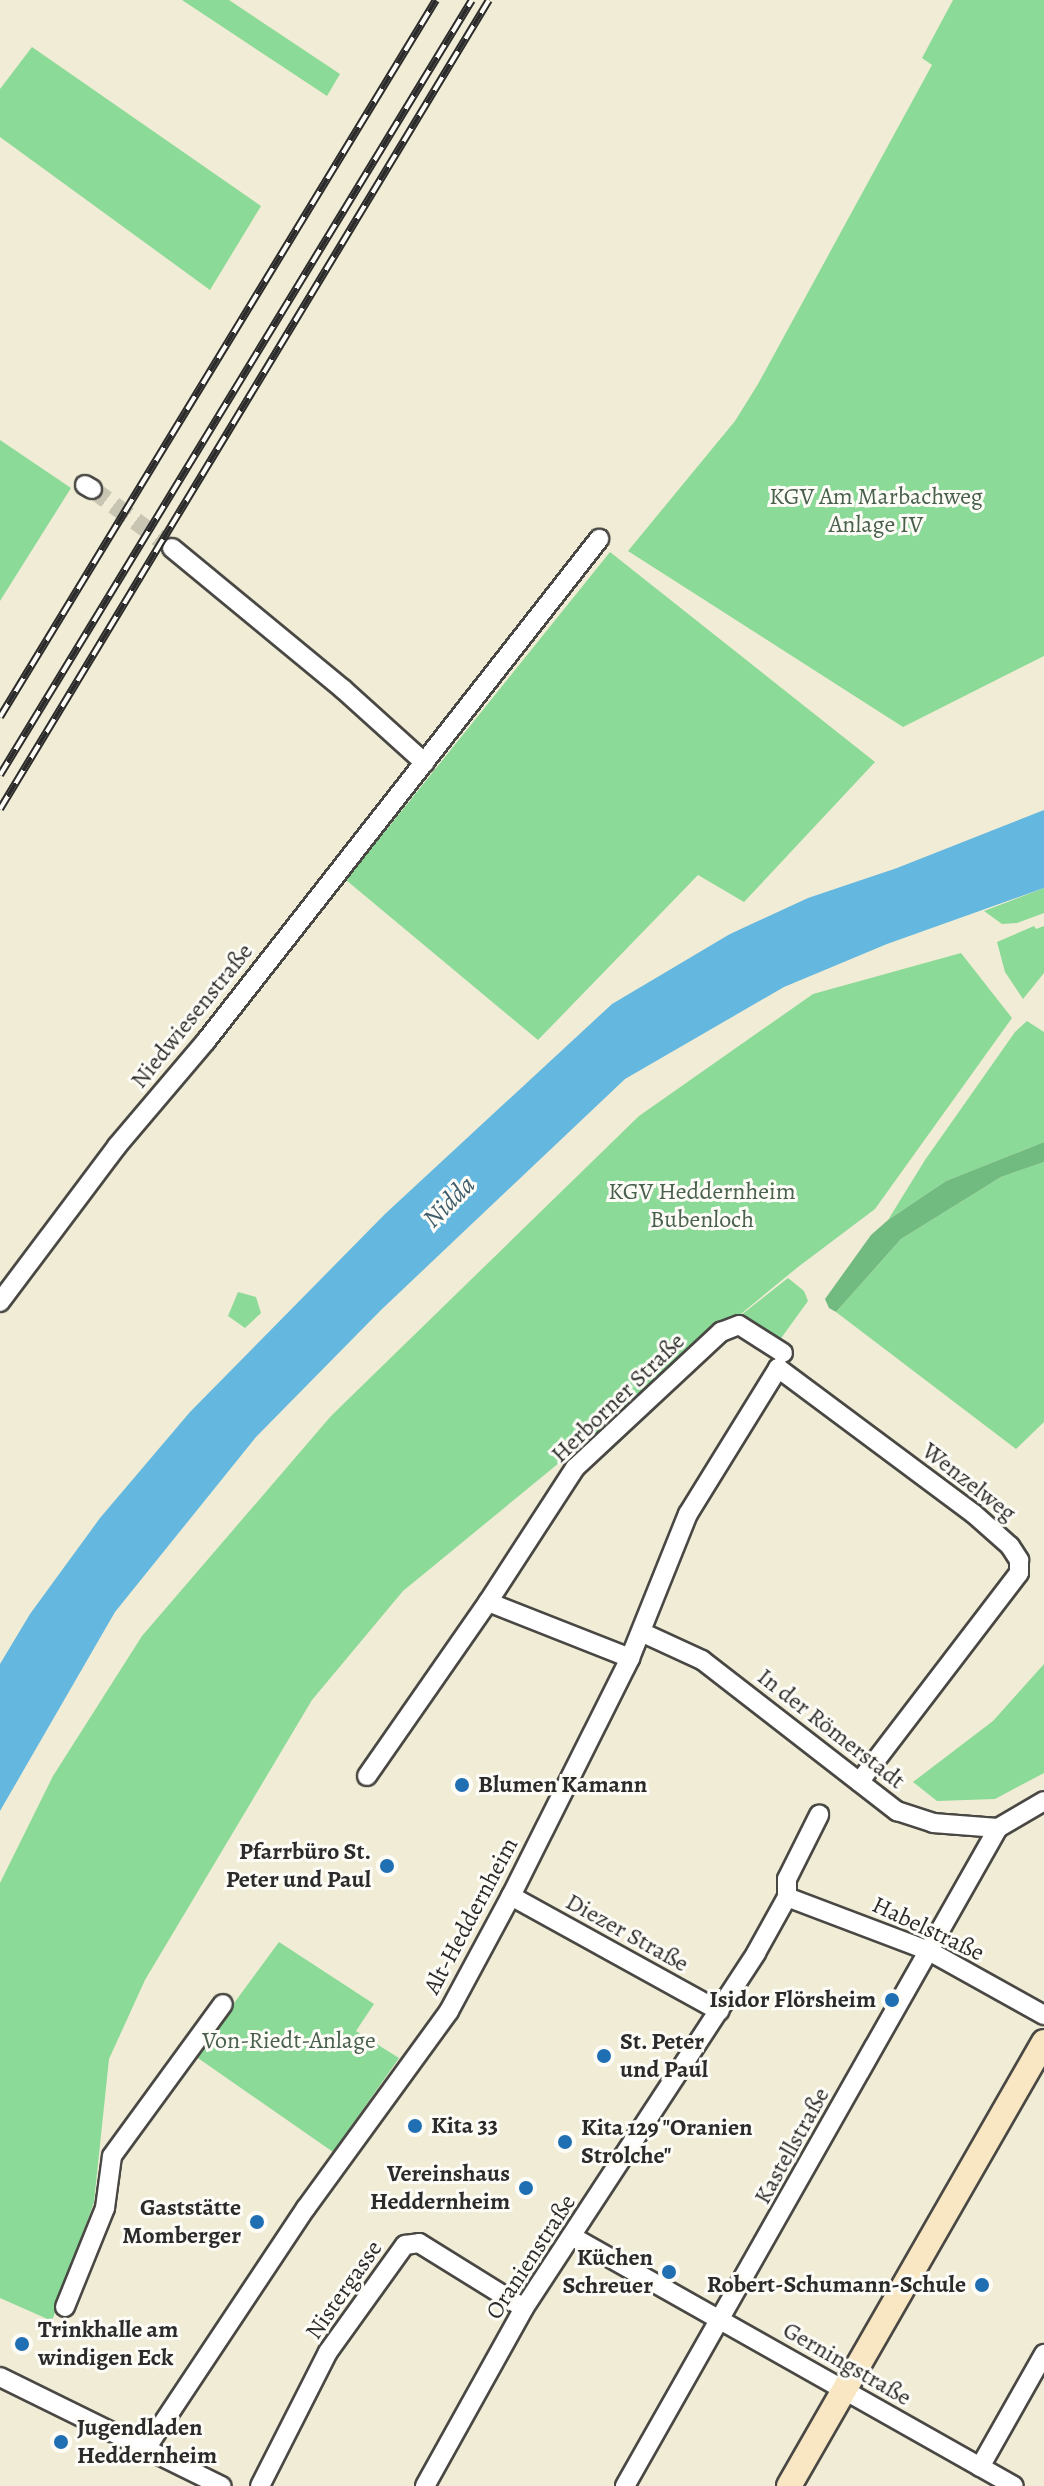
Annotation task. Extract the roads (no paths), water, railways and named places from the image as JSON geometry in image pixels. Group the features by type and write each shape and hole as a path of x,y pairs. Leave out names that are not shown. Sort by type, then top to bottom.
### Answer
{"street":[{"name":"Niedwiesenstraße","path":"0,1302 117,1146 206,1041 599,539"},
{"path":"172,548 343,689 425,763"},
{"name":"Herborner Straße","path":"367,1776 488,1602 575,1468 721,1332 739,1325 781,1360"},
{"name":"Alt-Heddernheim","path":"145,2450 306,2208 449,2011 511,1896 630,1658 688,1514 781,1360"},
{"name":"Wenzelweg","path":"781,1360 974,1514 1010,1546 1019,1560 1019,1573 859,1782"},
{"path":"488,1602 630,1658"},
{"name":"In der Römerstadt","path":"641,1632 702,1660 775,1713 897,1811 933,1823 998,1828"},
{"path":"998,1828 1044,1801"},
{"name":"Oranienstraße","path":"425,2486 524,2308 719,2011 787,1897 787,1879 819,1815"},
{"name":"Kastellstraße","path":"625,2486 998,1828"},
{"name":"Diezer Straße","path":"511,1896 719,2011"},
{"name":"Habelstraße","path":"787,1897 929,1951 1044,2015"},
{"path":"65,2307 105,2208 112,2156 223,2004"},
{"path":"789,2486 1044,2042"},
{"name":"Gerningstraße","path":"573,2237 1014,2486"},
{"name":"Nistergasse","path":"260,2486 328,2352 405,2245 419,2243 524,2308"},
{"path":"980,2467 1044,2354"},
{"path":"0,2377 222,2486"}],"water":[{"name":"Nidda","path":"1044,810 1044,888 887,944 784,987 625,1079 381,1310 256,1437 115,1612 0,1811 0,1664 30,1614 100,1518 190,1412 385,1214 612,1004 730,934 808,898 897,868"}],"tunnel":[{"path":"92,489 172,548"}],"railway":[{"path":"0,717 436,0"},
{"path":"0,775 472,0"},
{"path":"0,809 489,0"}],"place":[{"name":"Blumen Kamann","path":"462,1785"},
{"name":"Pfarrbüro St. Peter und Paul","path":"387,1866"},
{"name":"Isidor Flörsheim","path":"892,2000"},
{"name":"St. Peter und Paul","path":"604,2056"},
{"name":"Kita 33","path":"415,2126"},
{"name":"Kita 129 \"Oranien Strolche\"","path":"565,2142"},
{"name":"Vereinshaus Heddernheim","path":"526,2188"},
{"name":"Gaststätte Momberger","path":"257,2222"},
{"name":"Küchen Schreuer","path":"669,2272"},
{"name":"Robert-Schumann-Schule","path":"982,2285"},
{"name":"Trinkhalle am windigen Eck","path":"22,2344"},
{"name":"Jugendladen Heddernheim","path":"61,2442"}],"park label":[{"name":"KGV Am Marbachweg Anlage IV","path":"876,511"},
{"name":"KGV Heddernheim Bubenloch","path":"702,1206"},
{"name":"Von-Riedt-Anlage","path":"289,2041"}]}
